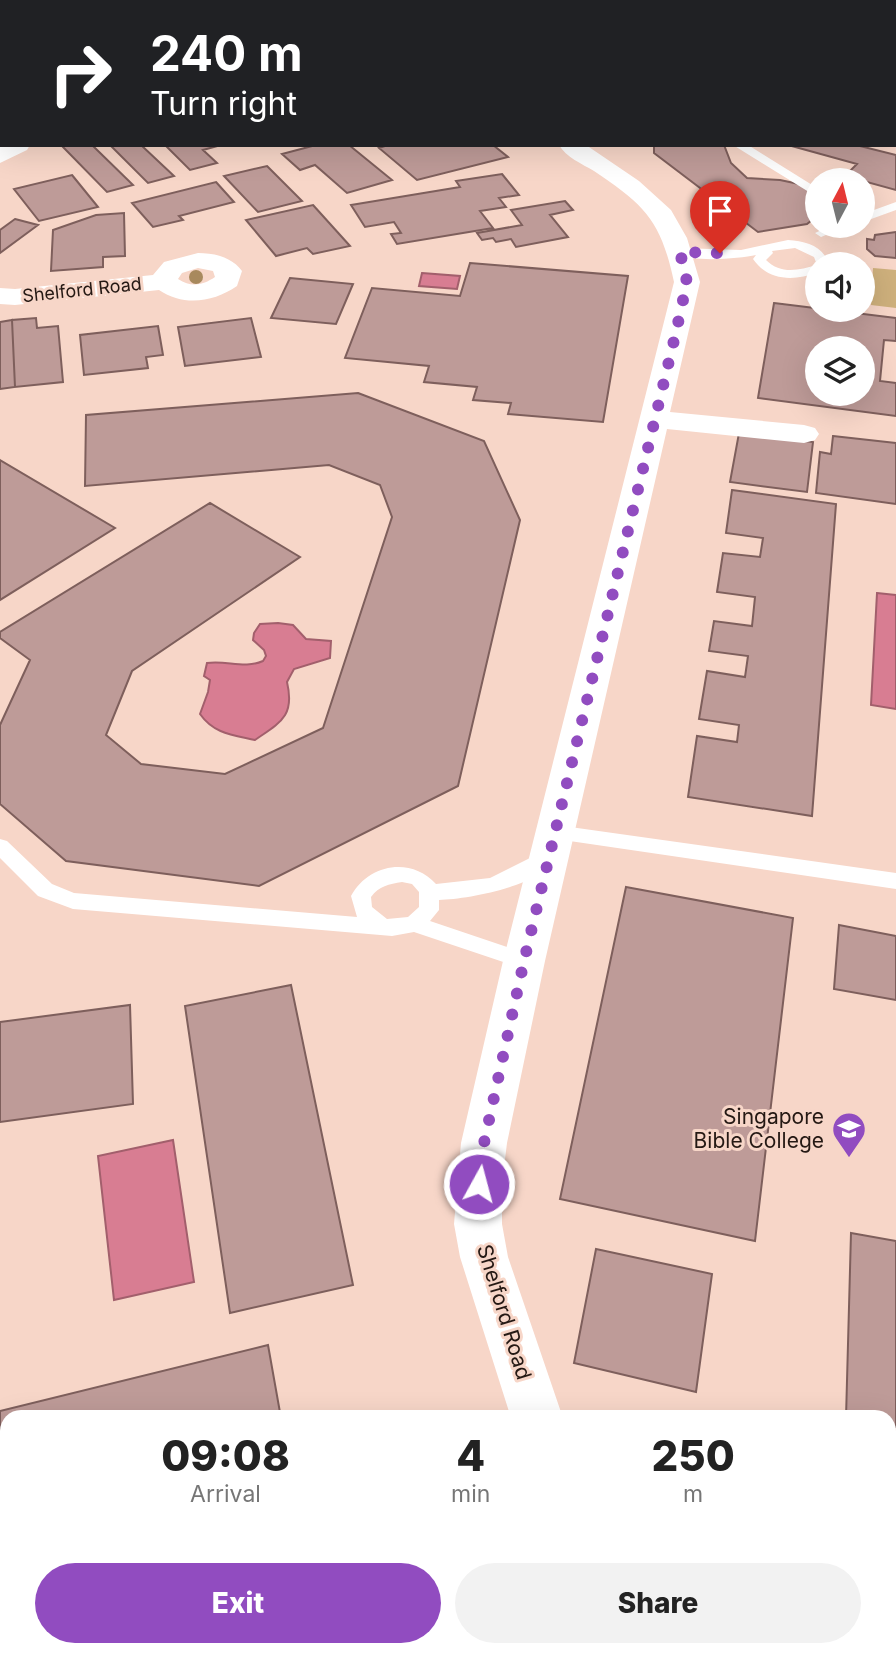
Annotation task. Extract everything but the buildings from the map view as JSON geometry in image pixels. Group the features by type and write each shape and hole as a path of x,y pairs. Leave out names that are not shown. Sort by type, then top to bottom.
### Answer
{"street":[{"path":"0,156 16,147"},
{"name":"Shelford Road","path":"534,1410 484,1257 478,1224 484,1143 524,961 687,282 680,252 663,216 639,193 573,147"},
{"name":"Shelford Road","path":"0,296 15,297 164,282"},
{"path":"655,419 804,434"}],"lane":[{"path":"747,147 805,185"},
{"path":"875,214 896,206"},
{"path":"680,252 740,254 775,243 795,243 814,252"},
{"path":"767,253 759,259 768,270 789,274 805,273"},
{"path":"429,892 468,892 494,887 533,867 554,843 896,881"},
{"path":"0,846 45,890 73,901 403,928 414,924 429,910 429,892 422,882 410,875 394,873 380,877 368,885 361,896 361,908 368,919 381,926"},
{"path":"414,924 524,961"}],"shaded area":[{"path":"875,268 896,270 896,308 875,305"},
{"path":"422,273 460,276 457,289 419,286"},
{"path":"877,593 896,595 896,709 871,705"},
{"path":"260,624 293,625 306,639 331,641 330,658 294,669 287,682 289,703 284,717 255,740 232,735 211,726 200,714 210,680 204,676 207,663 249,664 263,661 266,656 264,650 253,640 254,633"},
{"path":"173,1140 194,1282 114,1300 98,1156"}],"place":[{"name":"Singapore Bible College","path":"849,1159"}],"route":[{"path":"479,1184 484,1143 524,961 687,282 680,252 720,253"}]}
